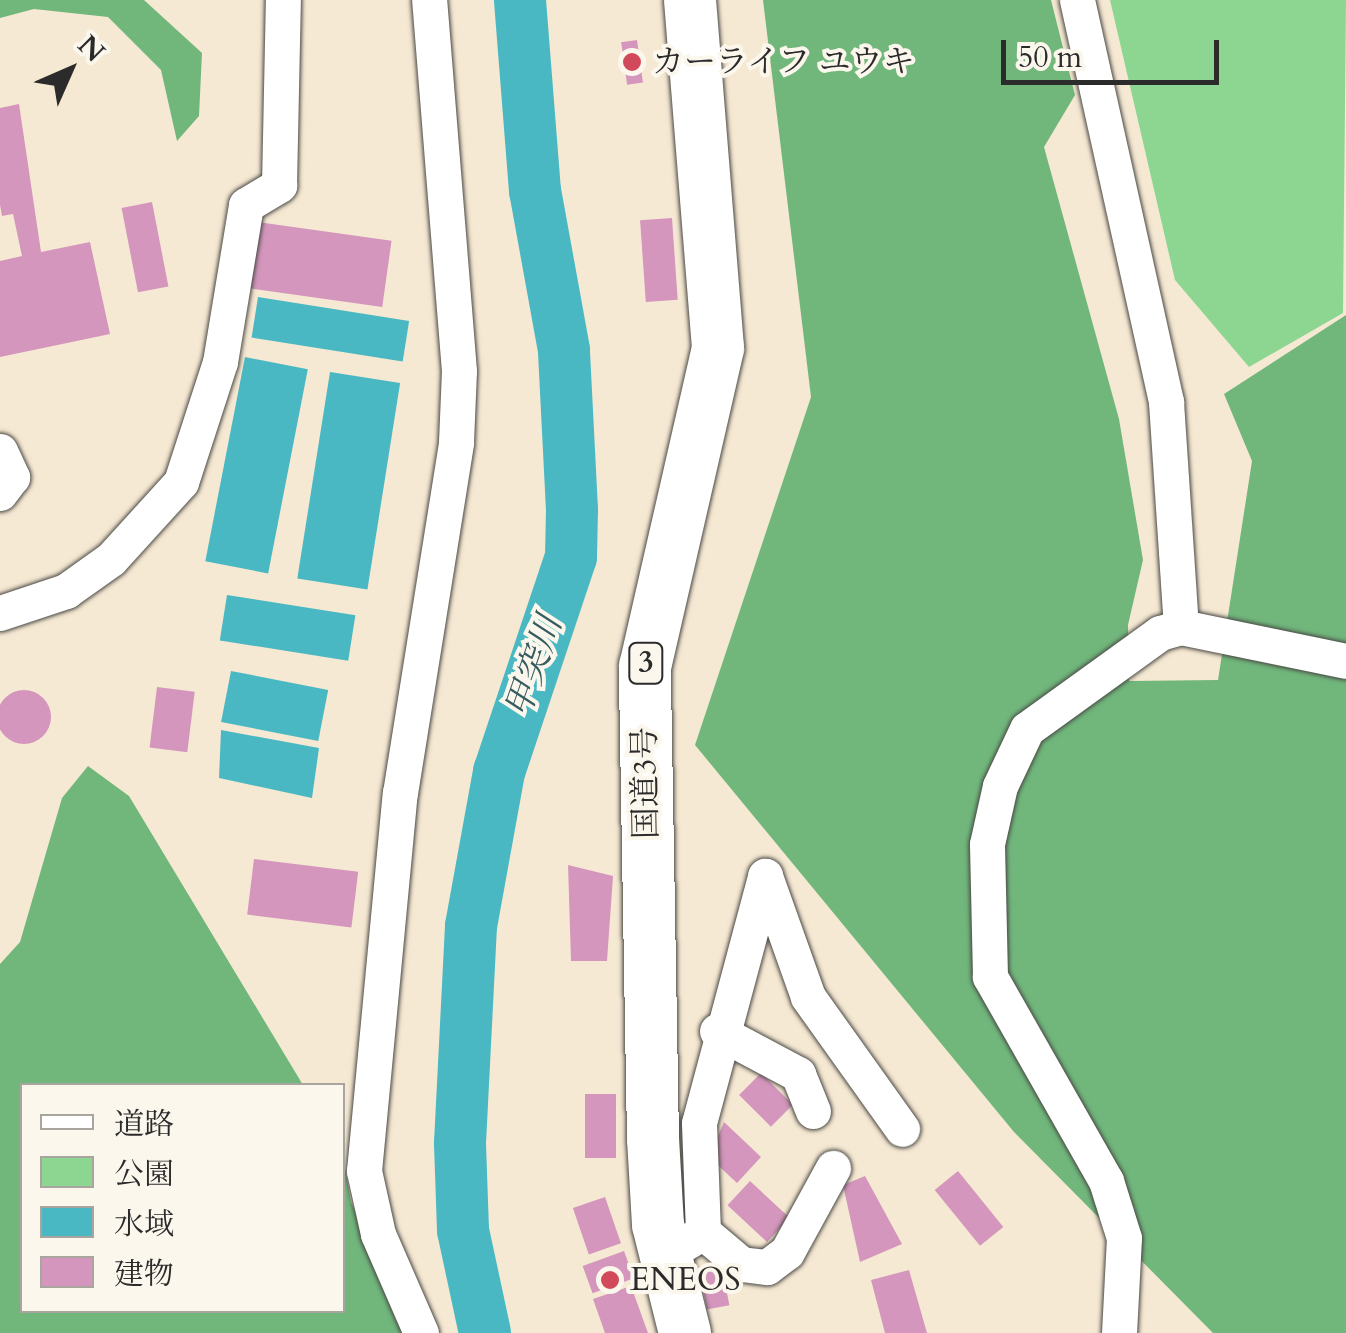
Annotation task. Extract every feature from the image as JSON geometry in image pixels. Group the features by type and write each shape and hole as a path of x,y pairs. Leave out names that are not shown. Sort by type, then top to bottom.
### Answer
{"highway":[{"name":"国道3号","path":"685,1333 684,1243 653,1139 645,667 718,348 690,0"}],"street":[{"path":"0,613 66,590 112,559 182,482 220,362 246,205 279,185 282,0"},
{"path":"421,1333 378,1234 364,1156 400,794 456,442 459,371 429,0"},
{"path":"1077,0 1166,402 1182,626"},
{"path":"0,451 12,478 0,493"},
{"path":"1119,1333 1124,1238 1106,1181 990,978 987,844 1027,730 1127,650 1182,626 1346,661"},
{"path":"833,1168 787,1252 767,1267 742,1264 684,1243 699,1124 718,1031 765,876 808,997 902,1129"},
{"path":"718,1031 798,1074 813,1111"}],"green space":[{"path":"0,0 144,0 202,53 199,116 177,141 161,70 108,17 34,9 0,18"},
{"path":"763,0 1051,0 1075,95 1044,147 1119,419 1143,560 1128,625 1129,681 1218,680 1252,461 1224,394 1346,315 1346,1333 1213,1333 1014,1132 695,745 811,397"},
{"path":"1110,0 1346,0 1343,313 1249,367 1175,280"},
{"path":"88,766 129,796 302,1083 20,1083 20,1313 345,1313 345,1168 351,1202 410,1333 0,1333 0,964 20,942 62,798"}],"water":[{"path":"258,297 409,321 403,361 252,337"},
{"path":"245,357 308,369 268,573 205,561"},
{"path":"330,372 400,383 367,590 297,578"},
{"path":"227,595 355,615 348,661 220,640"},
{"path":"231,671 328,690 318,741 221,722"},
{"path":"221,730 319,748 312,798 219,778"}],"building":[{"name":"カーライフ ユウキ","path":"637,40 643,83 627,85 621,42"},
{"path":"19,104 41,252 90,242 110,334 0,357 0,261 22,256 13,214 2,216 0,205 0,108"},
{"path":"152,202 168,286 138,292 122,208"},
{"path":"672,218 678,300 646,302 640,220"},
{"path":"244,220 392,241 382,307 235,286"},
{"path":"157,687 195,692 187,752 150,748"},
{"path":"14,692 34,692 49,707 49,727 34,742 14,742 -1,727 -1,707"},
{"path":"254,859 358,872 351,927 247,915"},
{"path":"568,865 613,876 607,961 571,961"},
{"path":"761,1073 793,1105 771,1127 739,1095"},
{"path":"585,1094 616,1094 616,1158 585,1158"},
{"path":"724,1122 761,1157 737,1183 709,1157"},
{"path":"958,1171 1003,1227 980,1246 935,1190"},
{"path":"865,1176 902,1244 860,1262 843,1185"},
{"path":"750,1181 789,1218 767,1242 727,1205"},
{"path":"605,1197 621,1243 589,1254 573,1208"},
{"path":"624,1251 634,1278 593,1293 583,1266"},
{"path":"721,1262 729,1305 707,1310 698,1266"},
{"path":"909,1270 927,1333 885,1333 871,1280"},
{"path":"631,1286 648,1333 605,1333 593,1299"}],"waterway":[{"name":"甲突川","path":"485,1333 463,1230 460,1143 471,926 499,772 571,557 564,350 535,191 520,0"}],"place":[{"name":"カーライフ ユウキ","path":"632,62"},
{"name":"ENEOS","path":"610,1280"}]}
